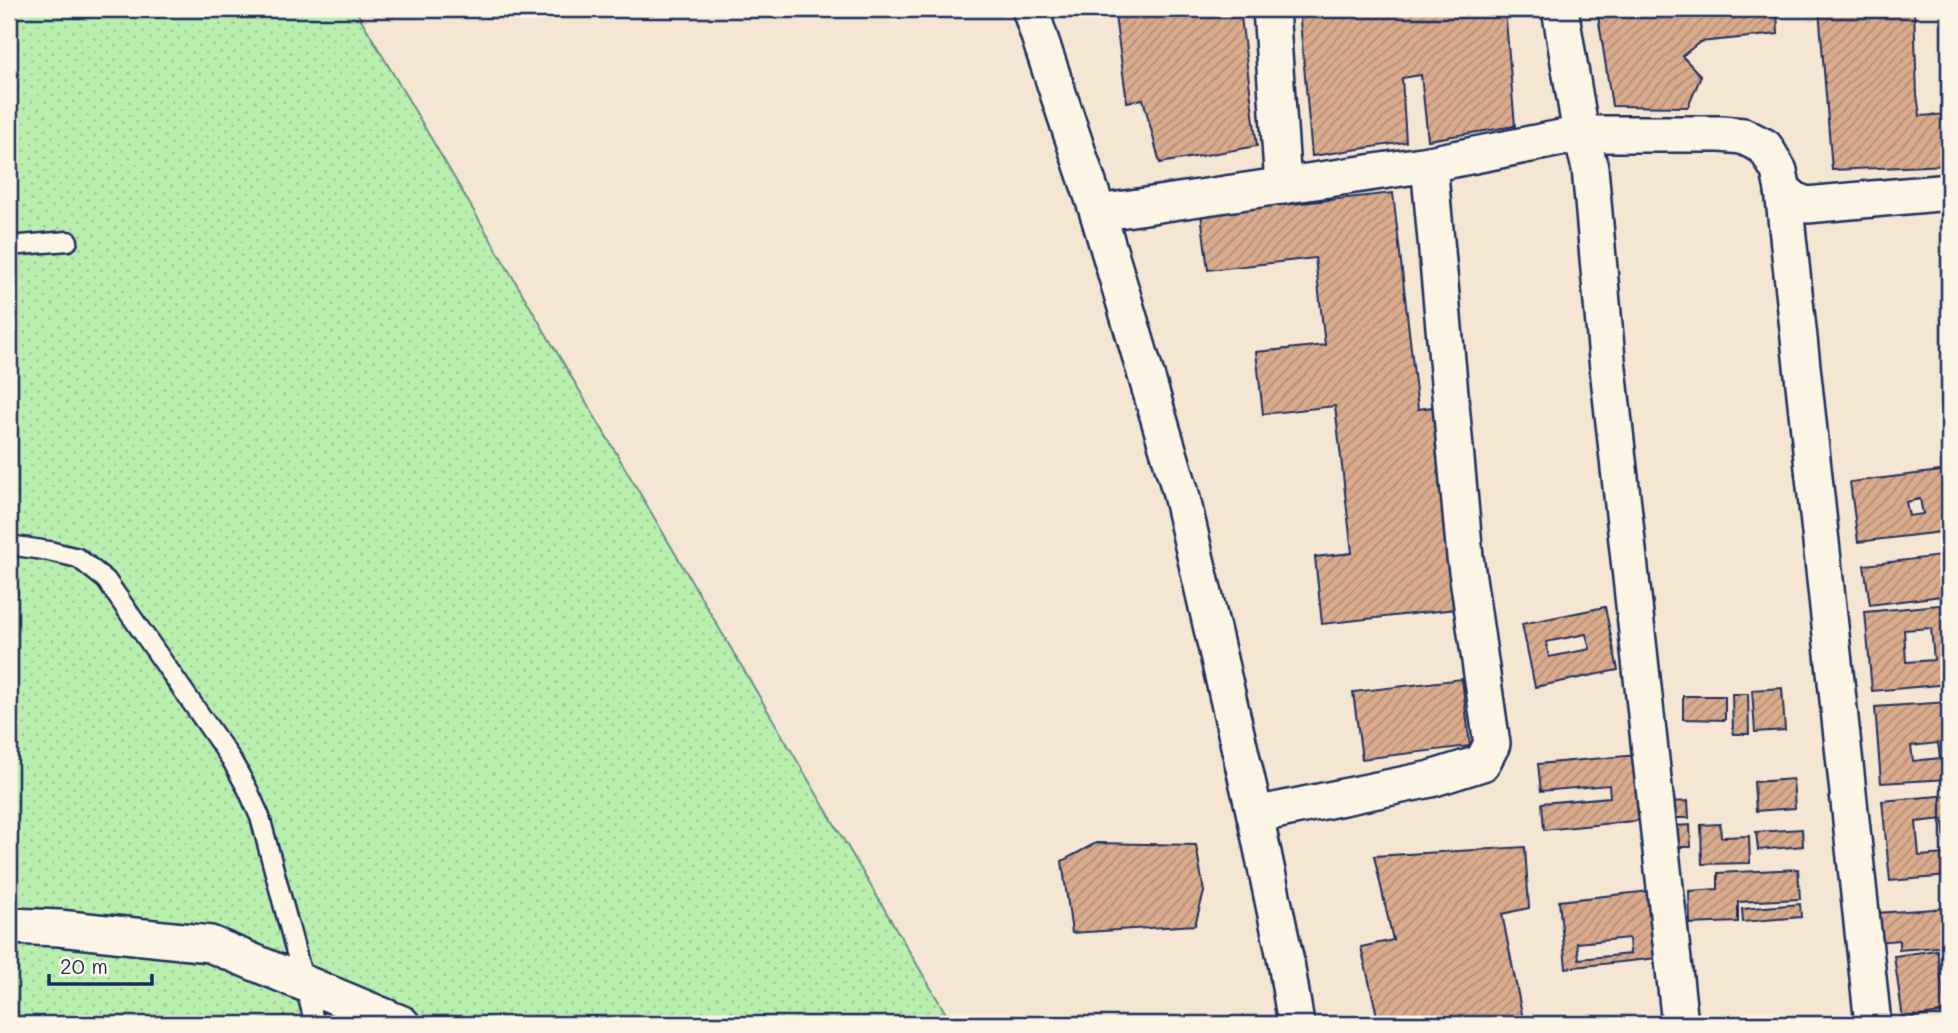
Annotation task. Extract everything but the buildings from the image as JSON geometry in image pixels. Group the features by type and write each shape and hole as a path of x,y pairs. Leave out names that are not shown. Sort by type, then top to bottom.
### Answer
{"street":[{"path":"1030,9 1098,214 1181,490 1255,815 1286,962 1296,1024"},
{"path":"1271,9 1283,186"},
{"path":"1560,9 1581,134 1590,168 1608,373 1680,1024"},
{"path":"1098,214 1429,164 1581,134 1721,134 1743,136 1765,147 1779,171 1783,190 1873,1024"},
{"path":"1255,815 1432,779 1482,763 1492,744 1465,557 1429,164"},
{"path":"1783,190 1796,201 1807,205 1949,192"},
{"path":"9,926 59,928 210,944 402,1024"}],"lane":[{"path":"9,246 68,241"},
{"path":"9,545 78,558 106,580 230,759 260,817 315,1024"}],"green space":[{"path":"9,9 355,9 952,1024 9,1024"}]}
